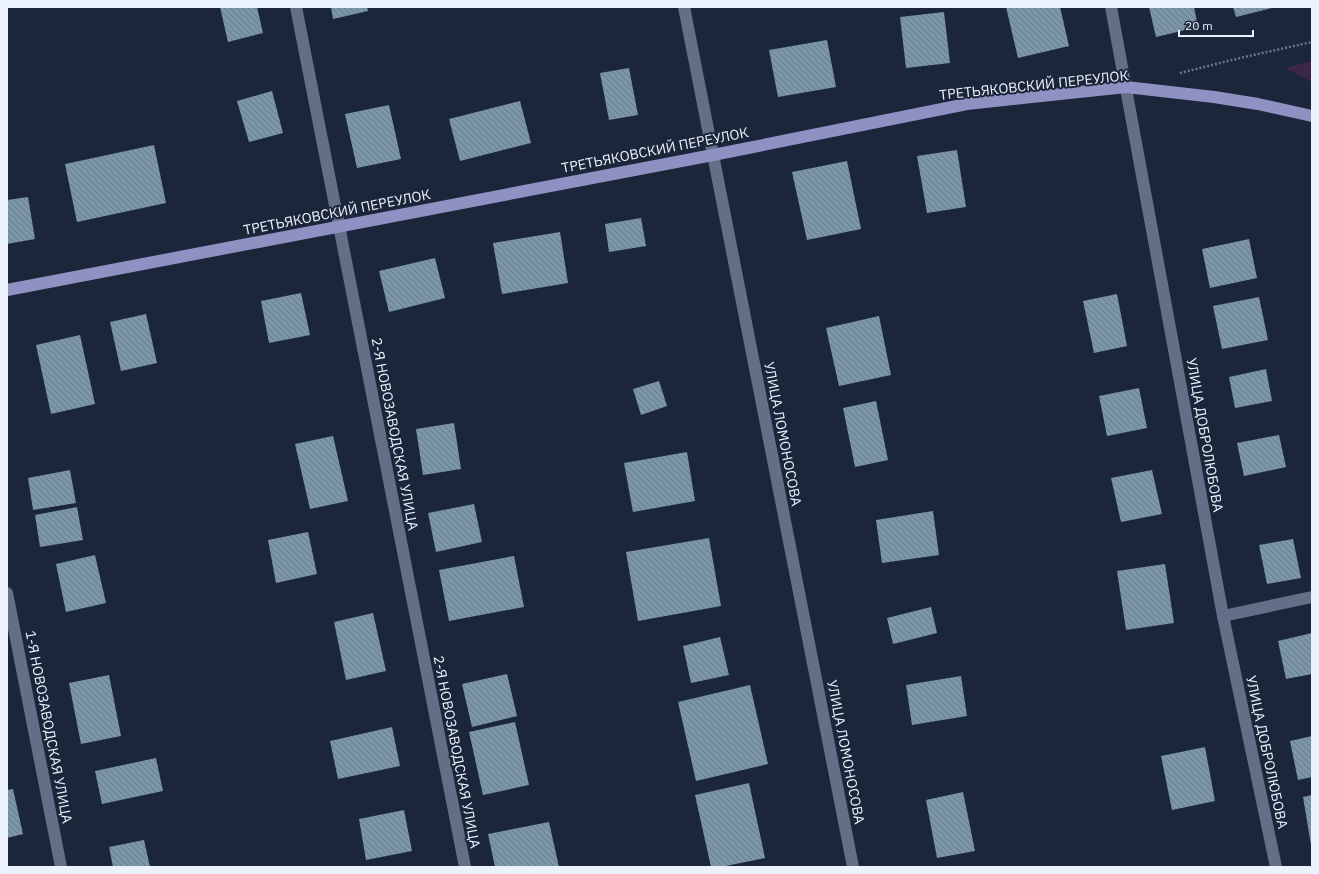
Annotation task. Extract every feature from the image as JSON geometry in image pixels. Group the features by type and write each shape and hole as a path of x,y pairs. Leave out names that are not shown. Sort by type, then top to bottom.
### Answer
{"main road":[{"name":"ТРЕТЬЯКОВСКИЙ ПЕРЕУЛОК","path":"7,290 713,155 967,104 1126,88 1214,97 1258,104 1312,116"}],"street":[{"name":"2-Я НОВОЗАВОДСКАЯ УЛИЦА","path":"296,7 338,227 465,867"},
{"name":"УЛИЦА ЛОМОНОСОВА","path":"684,7 853,867"},
{"name":"УЛИЦА ДОБРОЛЮБОВА","path":"1111,7 1223,616 1276,867"},
{"name":"1-Я НОВОЗАВОДСКАЯ УЛИЦА","path":"7,593 61,867"},
{"path":"1223,616 1312,597"}],"path":[{"path":"1179,74 1240,58 1312,42"}],"shaded area":[{"path":"1312,61 1312,82 1285,68"}],"building":[{"path":"220,7 257,7 263,33 228,42"},
{"path":"331,7 367,7 368,11 333,19"},
{"path":"1006,7 1060,7 1069,46 1018,58"},
{"path":"1149,7 1194,7 1198,27 1156,37"},
{"path":"1233,7 1272,7 1272,8 1236,17"},
{"path":"944,12 950,63 906,68 900,17"},
{"path":"827,40 836,87 778,97 769,50"},
{"path":"629,68 638,115 609,120 600,73"},
{"path":"272,91 283,133 249,142 237,101"},
{"path":"520,101 531,143 460,161 449,119"},
{"path":"389,105 401,159 357,168 345,114"},
{"path":"154,145 166,203 77,222 65,164"},
{"path":"957,150 966,207 927,213 917,156"},
{"path":"847,161 861,229 807,240 792,172"},
{"path":"28,197 35,239 7,244 7,200"},
{"path":"641,218 646,246 609,252 605,224"},
{"path":"560,232 568,283 502,294 493,243"},
{"path":"1249,239 1257,278 1210,288 1202,249"},
{"path":"435,258 445,298 389,312 379,271"},
{"path":"301,293 310,335 269,343 261,301"},
{"path":"1117,294 1127,346 1094,353 1083,301"},
{"path":"1259,297 1268,340 1222,349 1213,306"},
{"path":"146,314 157,363 121,371 110,322"},
{"path":"879,316 891,375 839,386 826,328"},
{"path":"80,335 95,404 51,414 36,345"},
{"path":"1266,369 1272,401 1235,408 1229,377"},
{"path":"659,381 667,406 641,415 633,389"},
{"path":"1139,388 1147,428 1107,436 1099,396"},
{"path":"876,401 888,460 855,467 843,408"},
{"path":"454,423 461,469 423,475 416,429"},
{"path":"1279,435 1286,467 1244,476 1237,443"},
{"path":"333,436 348,501 310,509 295,444"},
{"path":"687,452 695,501 633,512 624,463"},
{"path":"70,470 76,503 33,510 28,478"},
{"path":"1152,470 1162,514 1121,522 1111,478"},
{"path":"474,504 482,542 436,552 428,513"},
{"path":"77,507 83,540 40,547 35,515"},
{"path":"933,511 939,555 882,563 876,520"},
{"path":"308,532 317,574 276,583 268,540"},
{"path":"709,538 721,606 638,621 626,552"},
{"path":"1293,539 1301,578 1267,584 1259,545"},
{"path":"95,555 106,603 66,612 56,564"},
{"path":"514,556 524,607 449,621 439,570"},
{"path":"1165,564 1174,623 1126,630 1117,571"},
{"path":"931,607 937,633 893,644 887,618"},
{"path":"373,613 386,671 346,680 334,622"},
{"path":"1312,633 1312,674 1286,679 1278,641"},
{"path":"720,637 729,675 691,683 683,646"},
{"path":"507,674 517,716 472,727 462,684"},
{"path":"109,675 121,736 81,744 69,683"},
{"path":"961,676 967,716 912,725 906,685"},
{"path":"750,685 768,764 696,781 678,702"},
{"path":"515,722 529,785 483,795 469,732"},
{"path":"392,727 400,766 338,779 330,741"},
{"path":"1312,736 1312,777 1298,780 1290,741"},
{"path":"1205,747 1215,801 1172,810 1161,756"},
{"path":"156,758 163,791 102,804 95,771"},
{"path":"749,783 765,858 721,867 711,867 695,795"},
{"path":"13,789 23,834 7,838 7,790"},
{"path":"963,792 975,851 937,858 926,800"},
{"path":"1312,795 1312,845 1311,845 1303,797"},
{"path":"404,810 412,851 366,860 359,819"},
{"path":"549,822 559,867 495,867 488,834"},
{"path":"144,840 150,867 113,867 109,847"}]}
